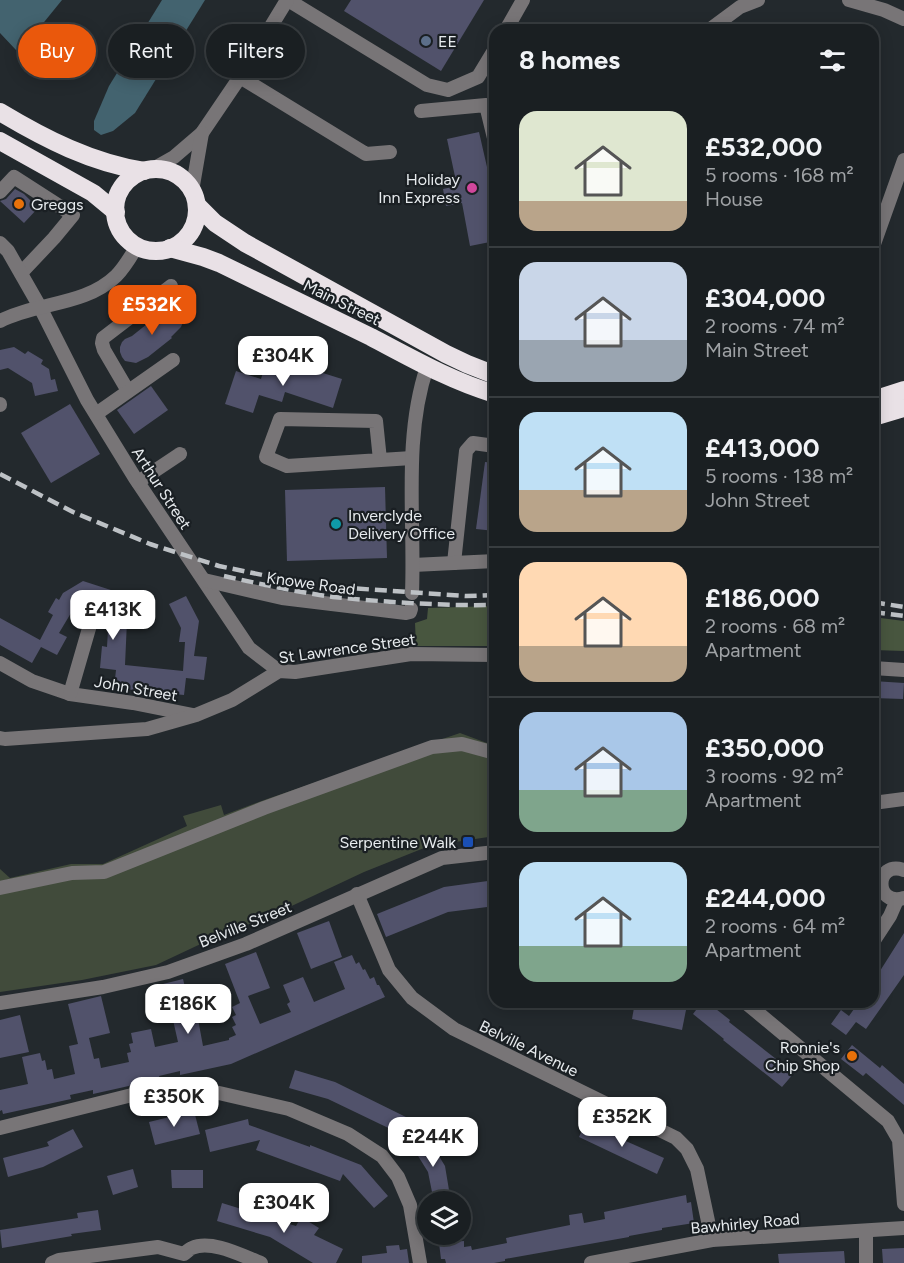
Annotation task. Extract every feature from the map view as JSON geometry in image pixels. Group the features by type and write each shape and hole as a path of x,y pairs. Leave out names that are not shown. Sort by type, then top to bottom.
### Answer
{"highway":[{"path":"0,112 51,141 77,152 114,166 148,171 168,171 188,184 194,198 193,228 183,240 170,248 156,251 137,246 128,240 123,234 116,212 117,198 125,184 130,178 148,171"},
{"path":"0,141 93,194 116,212"},
{"name":"Main Street","path":"194,198 222,229 245,243 446,354 489,373"},
{"name":"Main Street","path":"170,248 219,263 427,367 489,392"},
{"path":"879,398 904,390"},
{"path":"879,415 904,408"}],"street":[{"path":"272,24 287,0 427,85 448,90 478,77 489,59"},
{"path":"509,24 523,0"},
{"path":"717,24 740,7 758,0"},
{"path":"849,0 904,18"},
{"path":"148,171 174,157 202,134 239,78"},
{"path":"242,78 366,154 390,152"},
{"path":"421,111 486,105 489,117"},
{"path":"194,198 202,134"},
{"path":"879,230 904,160"},
{"path":"0,192 14,177 73,215 21,273"},
{"name":"Arthur Street","path":"0,243 8,251 21,273 96,414 138,482 249,648 279,671"},
{"path":"0,321 8,316 77,298 105,285 123,268 137,246"},
{"path":"129,391 104,350 103,338 171,286"},
{"path":"96,414 173,360"},
{"path":"412,593 412,458 419,393 427,367"},
{"path":"380,460 376,422 280,419 266,458 286,466 412,458"},
{"path":"454,563 466,451 473,444 489,445"},
{"path":"138,482 180,454"},
{"path":"413,564 489,561"},
{"name":"Knowe Road","path":"204,580 282,598 406,613 411,609"},
{"name":"John Street","path":"70,694 90,625"},
{"name":"St Lawrence Street","path":"0,738 147,729 196,715 232,700 279,671 295,672 411,654 489,655"},
{"name":"John Street","path":"0,663 32,681 70,694 196,715"},
{"path":"879,668 904,670"},
{"path":"0,888 72,873 104,872 264,808 432,747 462,744 489,751"},
{"path":"879,802 904,799"},
{"name":"Belville Street","path":"0,1004 104,987 168,972 246,945 442,858 489,853"},
{"path":"901,899 892,899 883,892 881,882 886,872 891,869 904,870"},
{"name":"Belville Avenue","path":"357,894 389,970 412,998 454,1029 676,1138 687,1149 697,1169 712,1239"},
{"path":"879,933 901,899"},
{"path":"752,1008 888,1120 899,1140 904,1204"},
{"path":"0,1128 156,1089 184,1085 289,1109 348,1134 382,1156 398,1177 410,1205 420,1263"},
{"name":"Bawhirley Road","path":"591,1263 612,1261 712,1239 904,1228"},
{"path":"866,1231 866,1263"},
{"path":"52,1263 59,1260 158,1247 181,1258 191,1248 208,1245 261,1263"}],"green space":[{"path":"489,606 489,646 416,646 415,623 427,619 428,608"},
{"path":"879,618 904,621 904,651 879,650"},
{"path":"460,733 489,744 489,837 429,846 364,872 156,965 82,980 0,992 0,869 10,878 71,864 103,864 187,826 183,816 221,805 224,815"}],"water":[{"path":"0,0 62,0 42,24 18,24 18,50 0,33"},
{"path":"162,0 205,0 190,24 147,24"},
{"path":"114,78 157,78 135,113 113,131 101,135 94,130 94,121"}],"building":[{"name":"EE","path":"351,0 484,0 441,71 344,11"},
{"name":"Holiday Inn Express","path":"479,132 487,167 489,166 489,242 470,246 462,203 446,206 443,189 457,186 447,139"},
{"name":"Greggs","path":"15,189 24,194 38,208 24,223 0,201 6,199"},
{"path":"167,306 172,306 181,312 183,322 181,327 172,338 148,357 136,363 125,361 120,352 122,342"},
{"path":"14,347 25,354 28,351 43,360 41,364 49,369 51,380 55,379 58,391 35,396 32,383 8,368 0,370 0,350"},
{"path":"266,363 292,371 294,364 342,379 333,408 285,392 282,402 259,395 253,413 225,404 236,371 261,379"},
{"path":"151,386 168,410 134,434 117,410"},
{"path":"70,404 100,454 51,483 21,433"},
{"path":"485,462 489,462 489,530 476,529"},
{"name":"Inverclyde Delivery Office","path":"385,487 387,558 287,561 285,490"},
{"path":"83,581 117,592 116,598 125,612 124,621 127,621 125,665 183,671 185,642 179,642 181,628 169,604 186,596 199,621 194,656 207,657 204,680 186,678 184,695 114,688 116,670 100,668 102,646 107,647 109,613 77,603 59,633 67,637 57,655 41,647 32,663 0,645 0,618 40,640 53,615 48,612 56,598 59,600 63,593"},
{"path":"879,681 904,683 903,699 879,698"},
{"path":"489,881 489,907 448,912 386,937 377,914 444,887"},
{"path":"329,921 342,957 311,969 297,933"},
{"path":"904,933 904,975 866,1029 856,1022 846,1035 831,1024 841,1010 849,1016 855,1008 879,1008 879,973"},
{"path":"256,952 270,988 248,996 260,1024 291,1012 287,1004 290,1002 283,985 303,977 314,1002 345,989 334,962 352,955 356,964 359,962 370,979 374,977 385,997 231,1064 180,1075 180,1071 159,1076 160,1079 93,1094 93,1090 70,1095 71,1099 3,1114 2,1110 0,1111 0,1090 28,1084 22,1057 40,1053 42,1061 45,1060 47,1070 52,1069 54,1079 75,1074 69,1046 78,1044 68,1004 101,996 110,1033 89,1038 94,1059 99,1058 101,1068 129,1062 127,1053 131,1052 129,1044 133,1043 131,1033 151,1029 155,1047 178,1042 173,1020 159,1023 151,987 183,979 193,1020 198,1019 203,1046 229,1040 236,1035 232,1027 236,1025 232,1017 236,1015 232,1007 240,1003 225,964"},
{"path":"634,1008 686,1010 682,1030 632,1019"},
{"path":"698,1008 715,1008 794,1073 782,1087 693,1014"},
{"path":"20,1015 29,1052 0,1058 0,1020"},
{"path":"852,1045 880,1068 882,1065 904,1084 904,1105 866,1073 863,1076 841,1059"},
{"path":"295,1070 335,1082 412,1120 405,1136 328,1099 289,1088"},
{"path":"194,1111 200,1134 155,1145 149,1122"},
{"path":"248,1119 249,1125 361,1165 388,1196 374,1208 343,1174 340,1181 256,1150 260,1140 210,1152 205,1130"},
{"path":"586,1122 664,1158 657,1174 579,1137"},
{"path":"73,1129 83,1147 43,1167 8,1177 3,1158 49,1146 47,1142"},
{"path":"425,1133 445,1166 449,1191 432,1191 428,1172 410,1143"},
{"path":"133,1169 138,1187 113,1195 107,1176"},
{"path":"171,1170 203,1170 203,1188 172,1188"},
{"path":"686,1195 687,1203 691,1202 694,1223 494,1263 446,1263 445,1259 441,1259 439,1245 471,1246 472,1250 507,1243 506,1238 570,1225 569,1215 582,1213 584,1223 605,1219 604,1212"},
{"path":"222,1203 296,1226 301,1217 319,1228 314,1235 343,1249 336,1263 313,1263 270,1237 217,1221"},
{"path":"98,1210 101,1230 2,1248 0,1230 78,1218 77,1213"},
{"path":"399,1245 400,1250 407,1249 409,1263 362,1263 362,1256 387,1253 386,1246"},
{"path":"904,1248 904,1263 883,1263 882,1249"},
{"path":"844,1251 845,1263 779,1263 778,1254"}],"railway":[{"path":"0,474 73,512 150,544 219,566 334,587 466,596 489,595"},
{"path":"224,576 333,597 414,603 489,605"},
{"path":"879,603 904,607"},
{"path":"879,613 904,616"}],"place":[{"name":"EE","path":"426,41"},
{"name":"Holiday Inn Express","path":"472,188"},
{"name":"Greggs","path":"19,204"},
{"name":"Inverclyde Delivery Office","path":"336,524"},
{"name":"Serpentine Walk","path":"468,842"},
{"name":"Ronnie's Chip Shop","path":"852,1056"}]}
